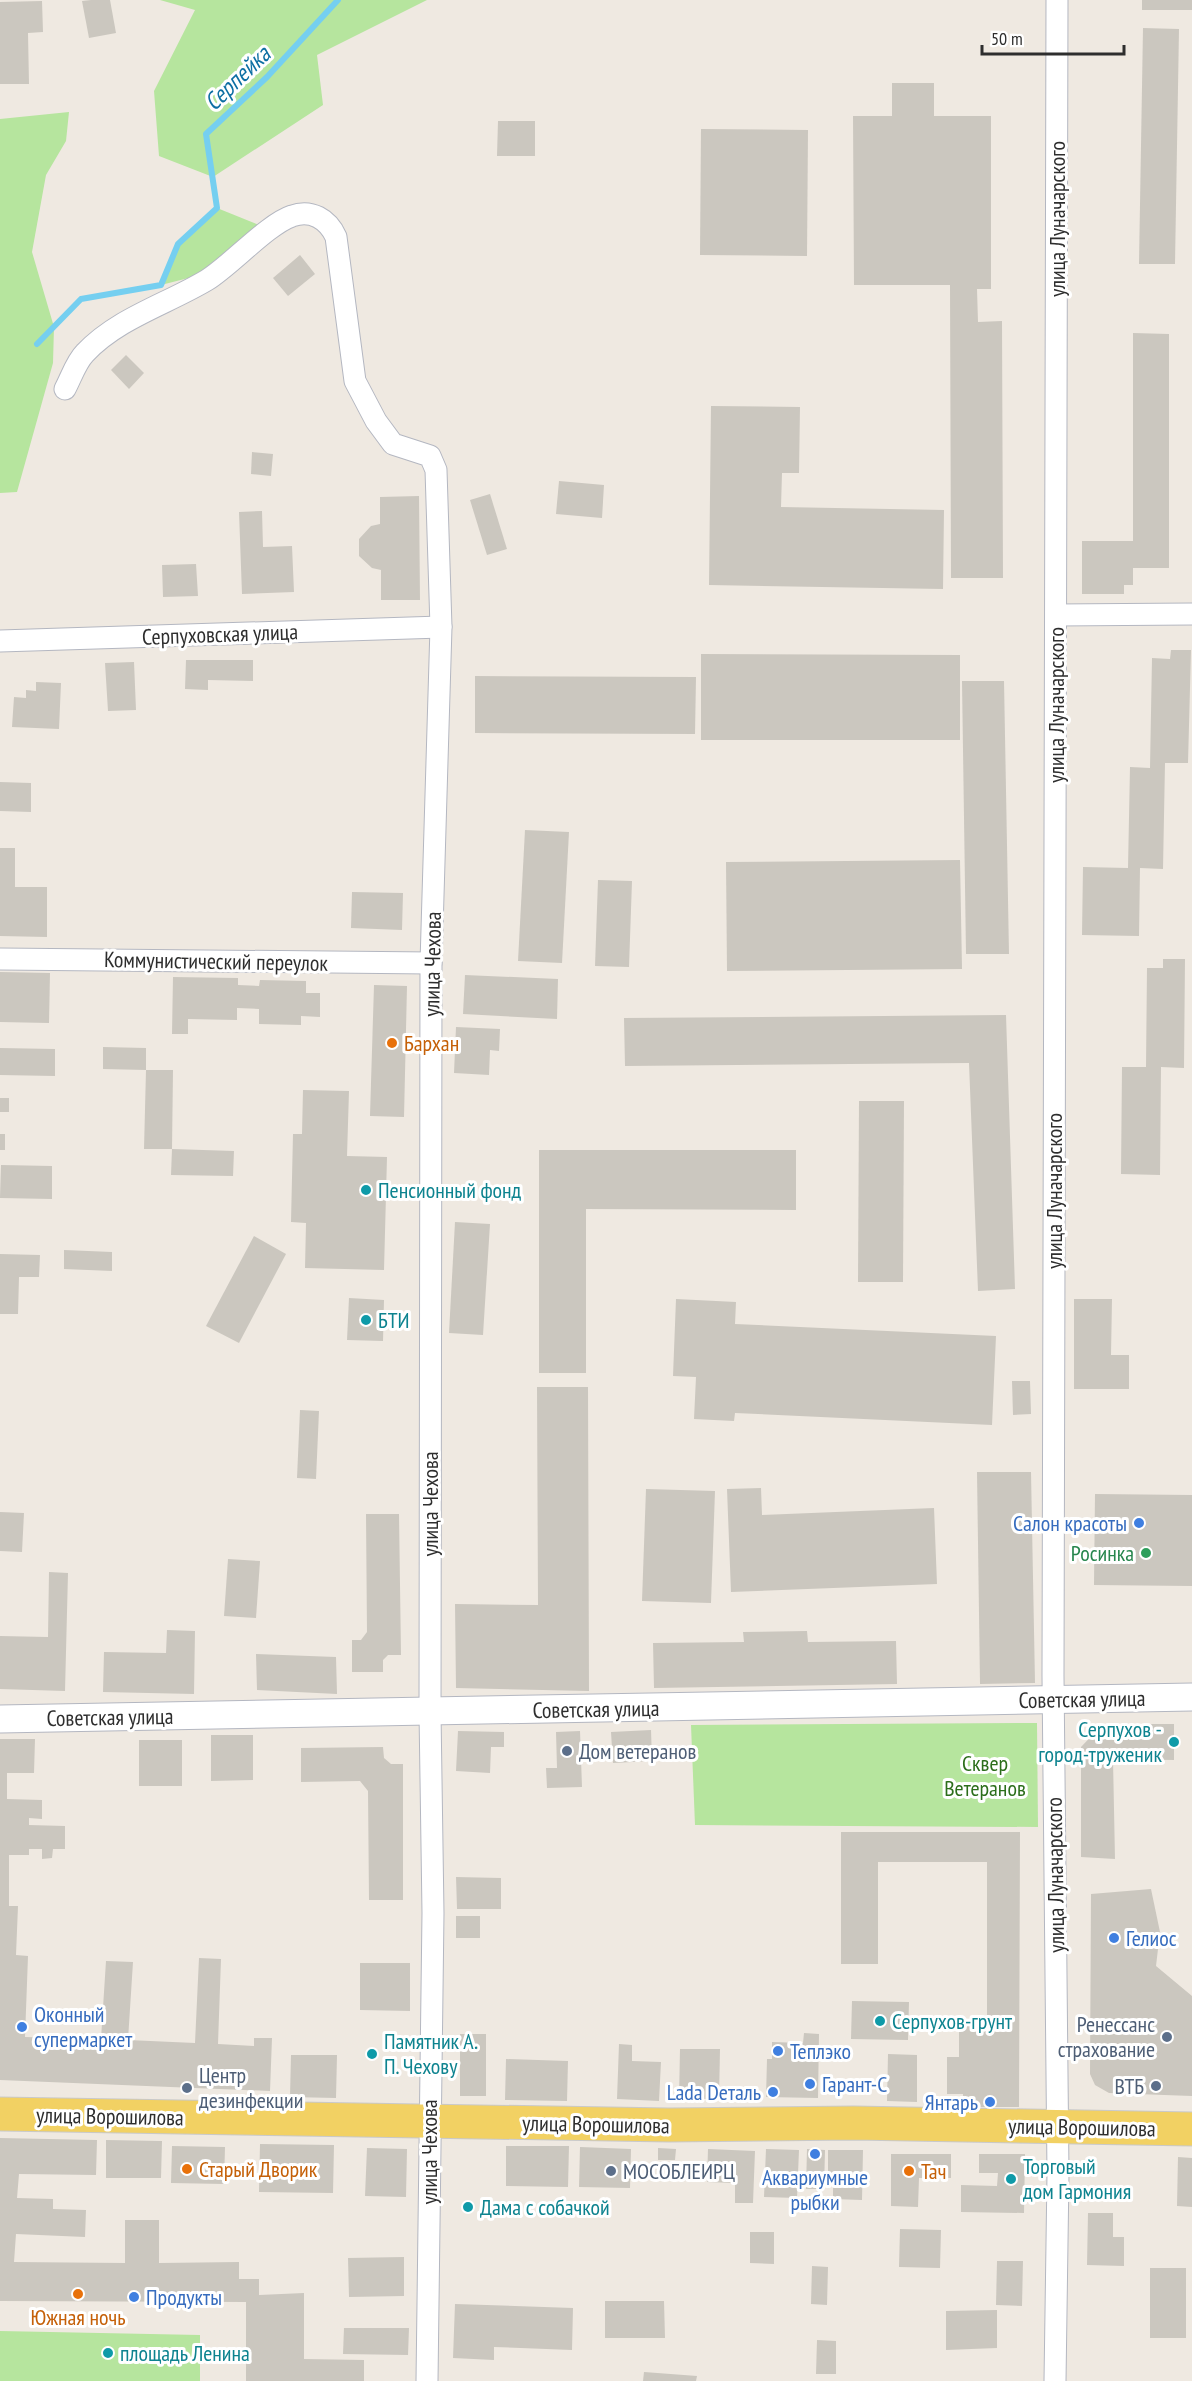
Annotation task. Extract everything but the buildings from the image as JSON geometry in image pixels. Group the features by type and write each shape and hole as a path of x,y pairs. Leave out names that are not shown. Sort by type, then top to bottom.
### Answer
{"main road":[{"name":"улица Ворошилова","path":"0,2114 669,2125 854,2123 1192,2128"}],"street":[{"name":"улица Луначарского","path":"1055,2381 1058,2127 1053,1699 1057,0"},
{"name":"улица Чехова","path":"65,389 83,355 100,339 158,303 207,280 290,216 309,214 322,219 336,237 355,381 376,421 393,444 430,456 436,470 441,627 431,963 430,1712 433,1913 427,2381"},
{"path":"1057,615 1192,614"},
{"name":"Серпуховская улица","path":"0,641 441,627"},
{"name":"Коммунистический переулок","path":"0,959 431,963"},
{"name":"Советская улица","path":"0,1719 1192,1697"}],"green space":[{"path":"160,0 427,0 317,55 323,105 213,177 159,156 154,91 195,10"},
{"path":"69,112 66,141 46,175 32,252 54,327 53,363 17,492 0,493 0,119"},
{"path":"217,208 269,229 212,272 161,285 178,244"},
{"name":"Сквер Ветеранов","path":"1037,1723 1038,1827 695,1825 691,1725"},
{"name":"площадь Ленина","path":"0,2331 200,2335 200,2381 0,2381"}],"waterway":[{"name":"Серпейка","path":"37,344 81,299 161,285 178,244 217,208 206,134 267,77 338,0"}],"place":[{"name":"Бархан","path":"392,1043"},
{"name":"Пенсионный фонд","path":"366,1190"},
{"name":"БТИ","path":"366,1320"},
{"name":"Салон красоты","path":"1139,1523"},
{"name":"Росинка","path":"1146,1553"},
{"name":"Серпухов - город-труженик","path":"1174,1742"},
{"name":"Дом ветеранов","path":"567,1751"},
{"name":"Гелиос","path":"1114,1938"},
{"name":"Серпухов-грунт","path":"880,2021"},
{"name":"Оконный супермаркет","path":"22,2027"},
{"name":"Ренессанс страхование","path":"1167,2037"},
{"name":"Теплэко","path":"778,2051"},
{"name":"Памятник А. П. Чехову","path":"372,2054"},
{"name":"Гарант-С","path":"810,2084"},
{"name":"ВТБ","path":"1156,2086"},
{"name":"Центр дезинфекции","path":"187,2088"},
{"name":"Lada Dеталь","path":"773,2092"},
{"name":"Янтарь","path":"990,2102"},
{"name":"Аквариумные рыбки","path":"815,2154"},
{"name":"Старый Дворик","path":"187,2169"},
{"name":"МОСОБЛЕИРЦ","path":"611,2171"},
{"name":"Тач","path":"909,2171"},
{"name":"Торговый дом Гармония","path":"1011,2179"},
{"name":"Дама с собачкой","path":"468,2207"},
{"name":"Южная ночь","path":"78,2294"},
{"name":"Продукты","path":"134,2297"},
{"name":"площадь Ленина","path":"108,2353"}]}
